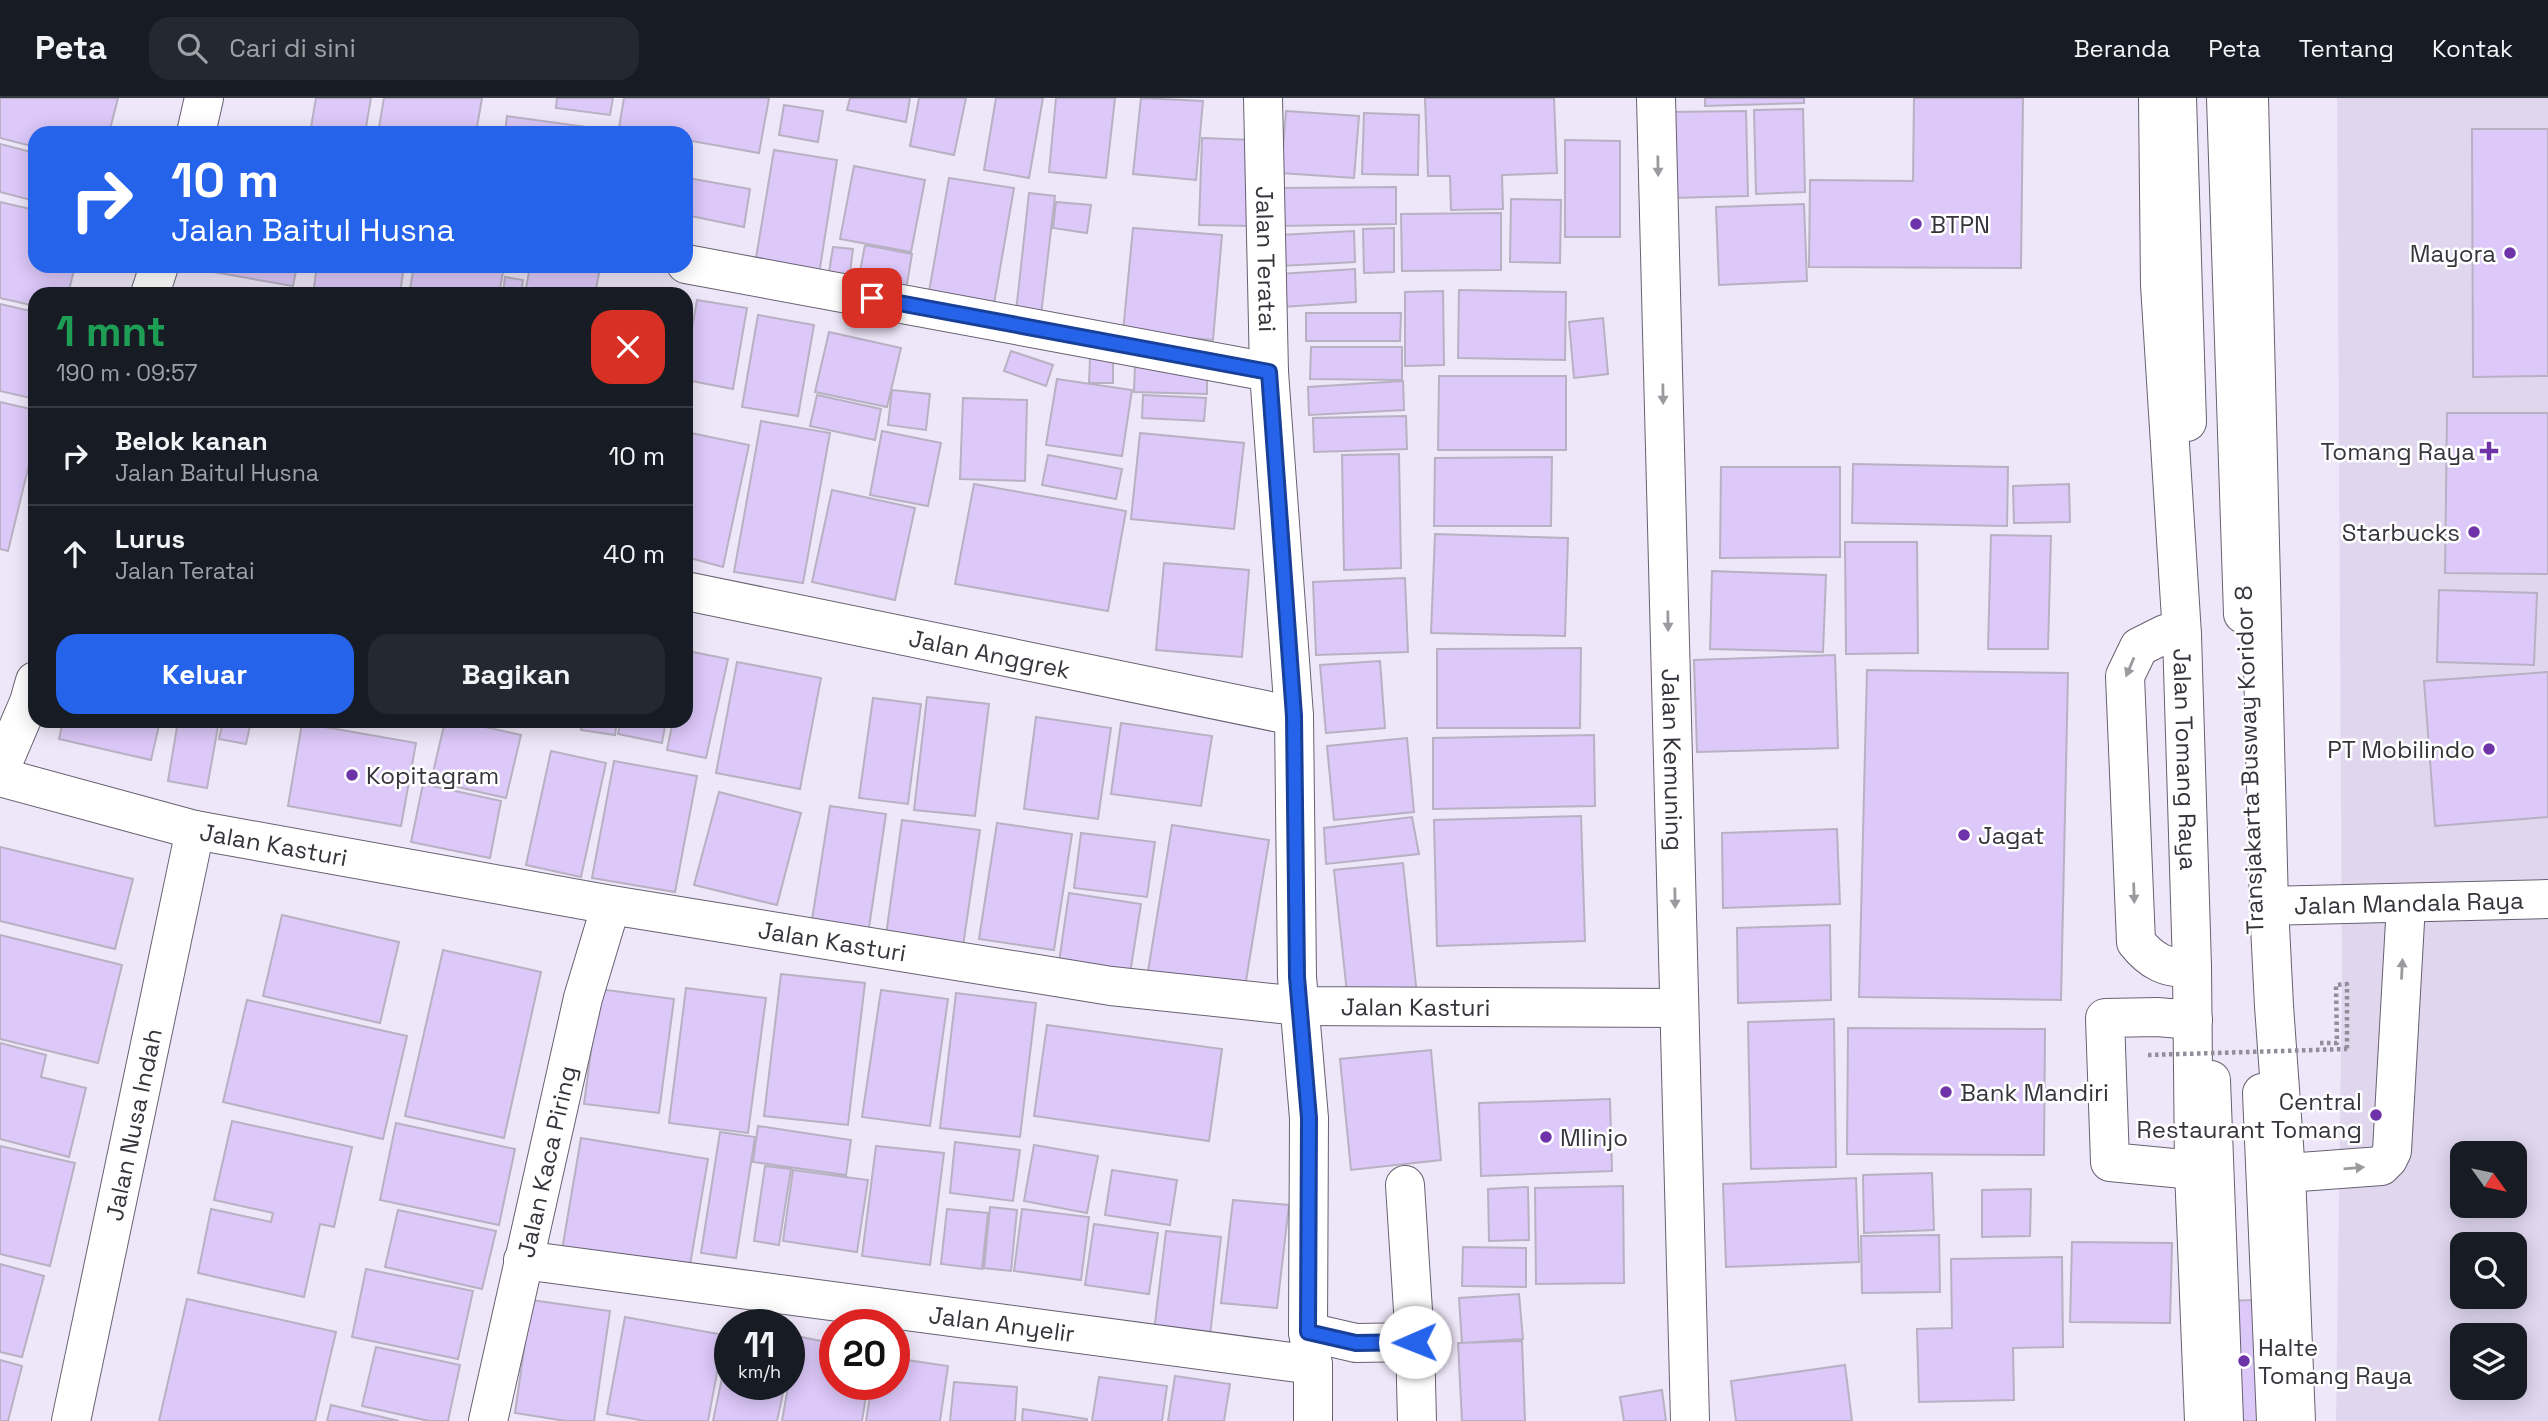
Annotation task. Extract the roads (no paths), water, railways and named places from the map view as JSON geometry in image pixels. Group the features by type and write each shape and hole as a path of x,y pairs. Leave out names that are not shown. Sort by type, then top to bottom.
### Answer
{"street":[{"path":"198,126 204,98"},
{"name":"Jalan Kemuning","path":"1656,98 1690,1421"},
{"name":"Jalan Tomang Raya","path":"2158,98 2160,285 2182,635 2192,967 2193,1170 2204,1421"},
{"name":"Transjakarta Busway Koridor 8","path":"2177,98 2224,1421"},
{"name":"Transjakarta Busway Koridor 8","path":"2226,98 2248,748 2276,1421"},
{"path":"2249,98 2269,906 2286,1173 2296,1421"},
{"name":"Jalan Teratai","path":"1256,99 1269,372 1294,716 1297,977 1309,1118 1313,1421"},
{"path":"693,265 1269,372"},
{"name":"Jalan Anggrek","path":"693,592 1294,716"},
{"path":"2182,635 2165,634 2139,647 2125,676 2136,942 2149,959 2175,969 2192,967"},
{"path":"0,770 28,704"},
{"name":"Jalan Kasturi","path":"0,777 195,830 611,905 1111,986 1300,1006 1678,1008"},
{"name":"Jalan Nusa Indah","path":"71,1421 195,830"},
{"name":"Jalan Mandala Raya","path":"2269,906 2548,900"},
{"path":"2286,1173 2381,1166 2392,1151 2406,904"},
{"name":"Jalan Kaca Piring","path":"488,1421 583,998 611,905"},
{"path":"2193,1020 2157,1017 2105,1018 2110,1162 2193,1170"},
{"path":"1405,1185 1417,1421"},
{"name":"Jalan Anyelir","path":"523,1260 1310,1348 1356,1343 1415,1342"}],"place":[{"name":"BTPN","path":"1916,224"},
{"name":"Mayora","path":"2510,253"},
{"name":"Tomang Raya","path":"2489,451"},
{"name":"Starbucks","path":"2474,532"},
{"name":"PT Mobilindo","path":"2489,749"},
{"name":"Kopitagram","path":"352,775"},
{"name":"Jagat","path":"1964,835"},
{"name":"Bank Mandiri","path":"1946,1092"},
{"name":"Central Restaurant Tomang","path":"2376,1115"},
{"name":"Mlinjo","path":"1546,1137"},
{"name":"Halte Tomang Raya","path":"2244,1361"}]}
